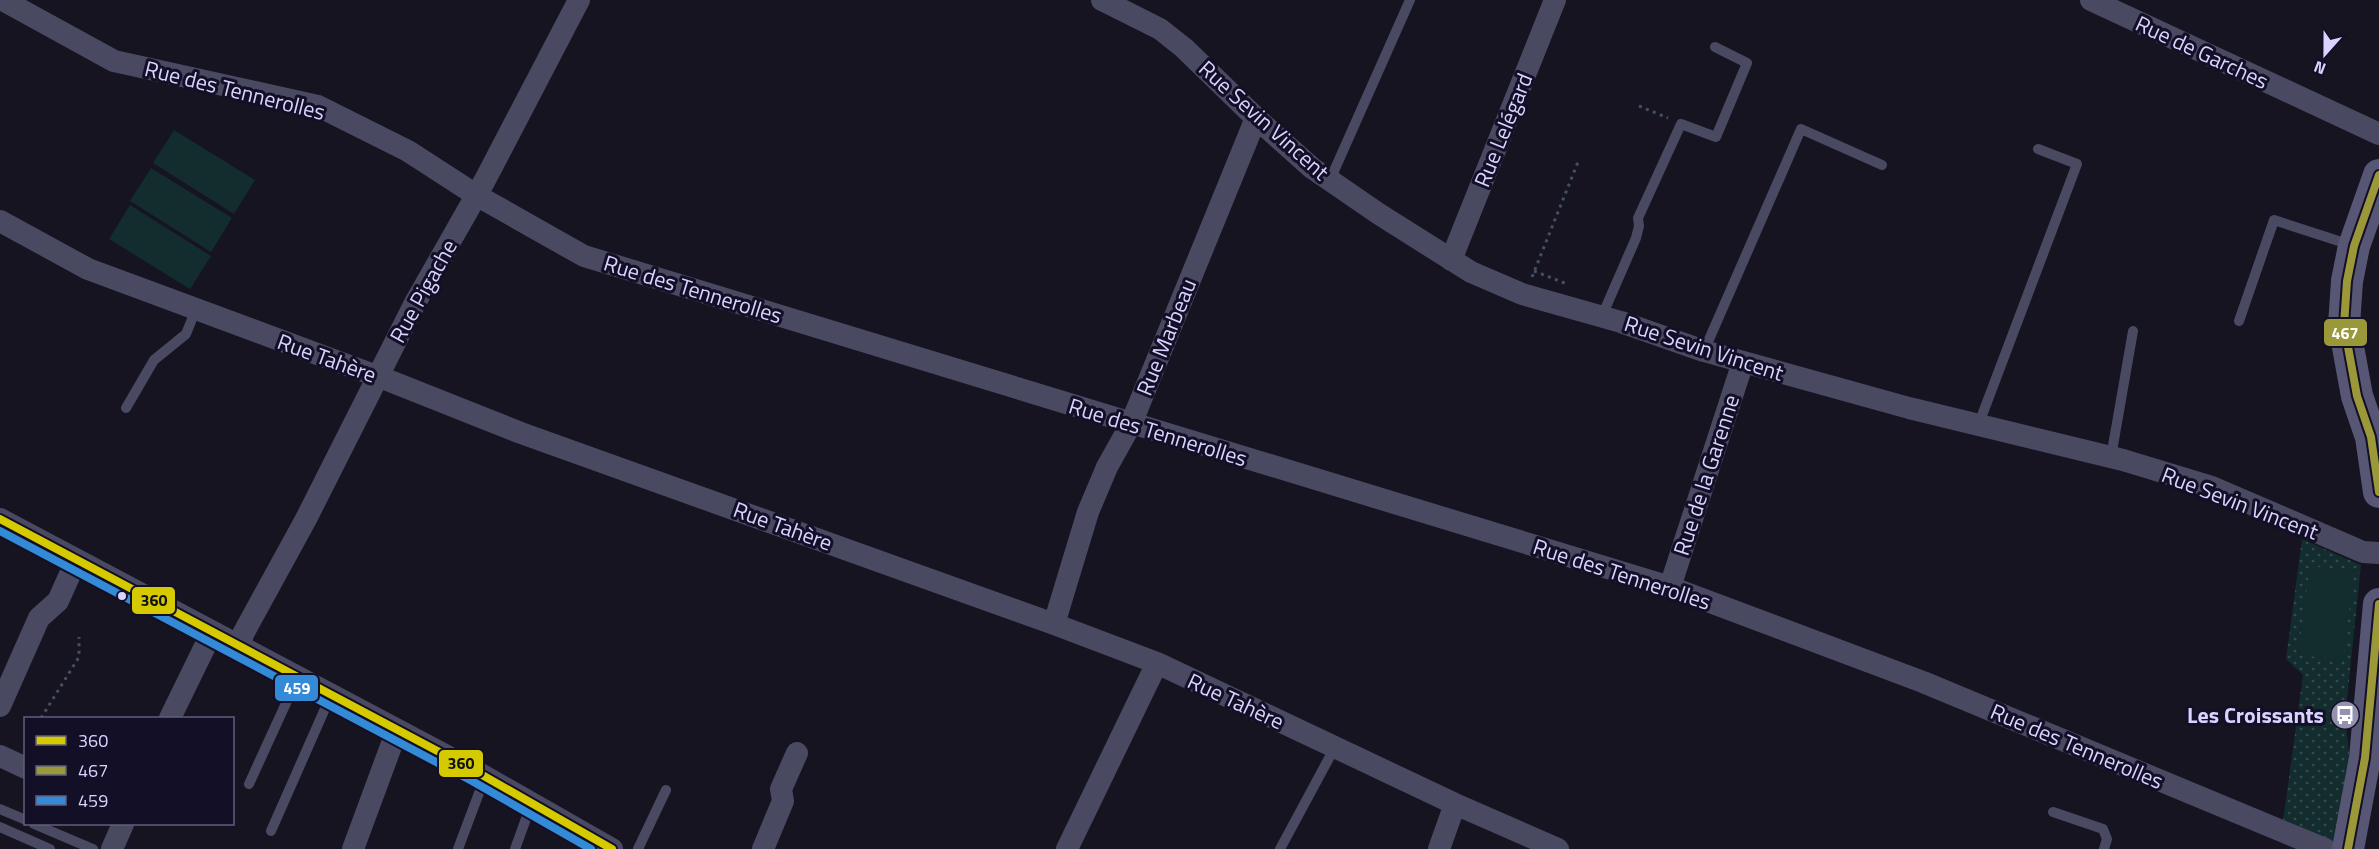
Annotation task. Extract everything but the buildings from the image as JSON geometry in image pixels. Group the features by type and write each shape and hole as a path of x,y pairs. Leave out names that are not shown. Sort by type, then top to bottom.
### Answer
{"main road":[{"path":"2379,175 2354,246 2347,281 2344,325 2368,400 2379,492"},
{"path":"2348,849 2364,758 2377,658 2379,604"}],"street":[{"name":"Rue des Tennerolles","path":"3,0 114,61 318,106 408,151 477,195 584,256 1670,587 1923,682 2325,849"},
{"name":"Rue Pigache","path":"240,647 243,634 306,519 415,303 477,195 579,0"},
{"name":"Rue Sevin Vincent","path":"1102,0 1160,29 1185,48 1256,118 1312,168 1471,272 1522,294 1602,316 1704,351 1978,426 2111,457 2212,487 2363,552 2379,552"},
{"name":"Rue Lelégard","path":"1451,260 1555,0"},
{"name":"Rue de Garches","path":"2091,0 2379,134"},
{"name":"Rue Marbeau","path":"1054,624 1088,512 1107,467 1131,424 1256,118"},
{"name":"Rue Tahère","path":"0,221 88,269 521,433 1157,663 1455,804 1558,849"},
{"name":"Rue de la Garenne","path":"1670,587 1743,362"},
{"path":"0,519 485,777 590,844 612,849"},
{"path":"0,706 39,618 58,601 76,561"},
{"path":"170,717 212,632"},
{"path":"1067,849 1157,663"},
{"path":"352,849 397,730"},
{"path":"763,849 783,801 781,789 797,753"},
{"path":"0,756 24,767"},
{"path":"1439,849 1455,804"},
{"path":"112,849 123,825"}],"lane":[{"path":"1330,180 1410,0"},
{"path":"1602,316 1635,238 1639,226 1638,218 1681,124 1716,137 1747,63 1715,47"},
{"path":"1704,351 1801,129 1882,165"},
{"path":"1978,426 2077,164 2038,149"},
{"path":"2239,321 2274,220 2354,246"},
{"path":"126,408 154,360 186,334 196,309"},
{"path":"2111,457 2133,331"},
{"path":"249,784 298,677"},
{"path":"271,831 331,695"},
{"path":"1280,849 1335,747"},
{"path":"458,849 485,777"},
{"path":"638,849 666,790"},
{"path":"515,849 531,805"},
{"path":"0,809 24,819"},
{"path":"2053,812 2103,829 2107,839 2104,849"},
{"path":"36,825 93,849"},
{"path":"0,827 50,849"}],"path":[{"path":"1639,106 1681,124"},
{"path":"1522,294 1530,281 1578,162"},
{"path":"43,717 80,657 79,637"}],"green space":[{"path":"174,130 255,180 234,214 153,163"},
{"path":"151,168 232,218 211,252 130,201"},
{"path":"130,205 211,256 190,289 109,239"},
{"path":"2302,539 2361,565 2345,719 2350,760 2337,838 2332,842 2283,821 2303,675 2286,659"},
{"path":"2310,566 2354,571 2343,660 2298,655"}],"transit line":[{"name":"467","path":"2379,175 2354,246 2347,281 2344,325 2357,396 2371,437 2379,492"},
{"name":"360","path":"0,519 477,772 612,849"},
{"name":"459","path":"0,531 472,781 591,849"},
{"name":"467","path":"2348,849 2365,758 2379,604"}],"place":[{"name":"Les Croissants","path":"2345,715"}]}
